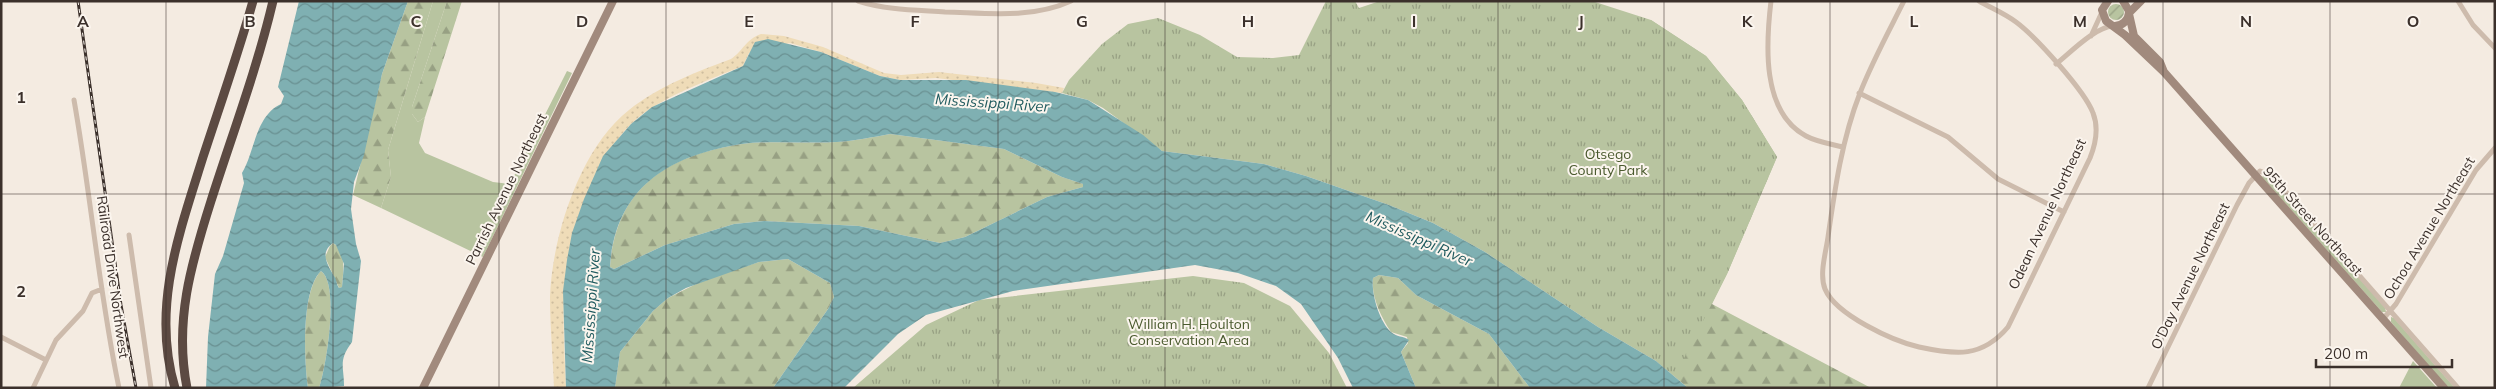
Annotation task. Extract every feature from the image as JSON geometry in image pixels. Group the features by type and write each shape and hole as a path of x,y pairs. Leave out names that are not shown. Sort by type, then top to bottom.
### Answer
{"highway":[{"path":"175,388 165,330 166,296 170,270 184,219 253,1"},
{"path":"187,388 182,360 181,330 188,278 273,1"}],"main road":[{"name":"Parrish Avenue Northeast","path":"424,388 612,1"},
{"path":"2108,1 2102,7 2104,18 2164,72"},
{"path":"2123,1 2128,6 2132,33 2160,62 2164,72"},
{"path":"2113,26 2125,23 2129,13 2141,1"},
{"name":"95th Street Northeast","path":"2164,72 2444,388"}],"street":[{"path":"858,1 898,9 993,14 1034,12 1071,1"},
{"path":"1771,1 1766,47 1768,68 1780,107 1788,121 1807,137 1843,146 1859,93 1904,1"},
{"name":"Odean Avenue Northeast","path":"1843,146 1823,276 1825,288 1836,304 1843,310 1898,341 1940,352 1964,353 1974,351 1996,339 2008,327 2093,152 2096,127 2088,101 2056,64 2015,21 1978,1"},
{"path":"2458,1 2473,24 2495,48"},
{"path":"2090,36 2102,7"},
{"path":"2056,64 2090,36 2113,26"},
{"path":"1859,93 1948,137 1992,175 2064,212"},
{"name":"Railroad Drive Northwest","path":"74,100 86,169 102,289 119,388"},
{"name":"Ochoa Avenue Northeast","path":"2383,319 2390,312 2476,170 2495,148"},
{"path":"2255,175 2260,171 2272,176 2458,388"},
{"name":"O'Day Avenue Northeast","path":"2148,388 2237,205 2255,175"},
{"path":"129,235 151,388"},
{"path":"34,388 60,334 83,311 92,293 102,289"},
{"path":"1,337 46,360"}],"green space":[{"path":"408,1 433,1 388,150 391,177 381,208 353,195 382,74"},
{"path":"433,1 447,1 412,107 412,114 418,122 425,117 419,143 425,153 493,182 510,184 567,71 572,73 483,257 381,208 391,177 388,150"},
{"path":"447,1 462,1 425,117 418,122 412,114 412,107"},
{"name":"Otsego County Park","path":"1326,1 1355,1 1359,8 1380,1 1592,1 1651,20 1706,56 1742,100 1777,157 1727,274 1675,376 1656,361 1598,327 1485,252 1433,223 1389,205 1306,176 1264,164 1162,151 1103,108 1088,100 1062,93 1069,80 1102,44 1128,24 1158,18 1200,35 1237,57 1273,58 1299,55"},
{"path":"2116,4 2122,6 2124,12 2122,18 2116,20 2110,18 2108,12 2110,6"},
{"path":"1651,20 1706,56 1742,100 1777,157 1727,274 1712,304 1871,388 1688,388 1656,361"},
{"path":"890,134 1004,149 1062,177 1083,184 1083,187 1047,197 965,237 940,243 859,226 764,221 734,224 665,245 614,269 610,267 614,239 623,216 635,196 650,180 669,167 715,149 742,144 837,142"},
{"path":"2264,175 2271,180 2385,307 2386,312 2382,312 2262,177"},
{"path":"333,243 340,252 343,263 342,287 339,288 325,257"},
{"path":"788,259 830,283 834,297 828,309 773,388 615,388 620,352 653,311 668,298 706,279 759,262"},
{"path":"321,271 327,279 330,292 331,308 328,346 319,388 308,388 305,344 307,310 310,294"},
{"path":"1379,275 1398,278 1416,295 1489,334 1530,388 1416,388 1401,352 1408,343 1407,337 1391,332 1380,313 1375,299 1373,278"},
{"name":"William H. Houlton Conservation Area","path":"1193,276 1244,283 1290,306 1329,353 1347,388 853,388 926,325 979,300"},
{"path":"2391,317 2394,318 2455,388 2448,388 2391,322"},
{"path":"2413,361 2437,388 2399,388"}],"sand":[{"path":"761,34 784,36 823,47 884,73 901,75 939,72 1064,88 1062,93 936,78 900,80 880,76 821,52 790,43 749,53 743,66 686,90 653,107 622,134 610,151 599,169 576,224 569,250 564,302 566,388 554,388 550,297 556,248 572,195 596,147 612,126 641,101 678,80 731,59 748,42"}],"water":[{"path":"299,1 408,1 382,74 364,155 354,182 351,209 356,244 361,261 352,342 343,359 344,386 319,388 328,346 331,308 327,279 321,271 315,280 307,309 305,344 308,388 206,388 208,337 215,274 223,256 244,183 242,173 261,126 272,110 281,104 284,96 278,87","holes":["333,243 336,245 344,264 342,287 339,288 326,259 326,251"]},
{"name":"Mississippi River","path":"768,39 821,52 880,76 900,80 966,80 1055,92 1088,100 1143,135 1162,151 1264,164 1306,176 1389,205 1433,223 1485,252 1598,327 1656,361 1688,388 1530,388 1489,334 1416,295 1398,278 1379,275 1373,278 1373,291 1377,306 1383,321 1391,332 1409,340 1401,352 1416,388 1353,388 1338,358 1301,304 1276,286 1238,273 1195,265 1013,291 926,315 898,334 844,388 773,388 828,309 834,297 830,283 788,259 759,262 686,288 668,298 653,311 620,352 615,388 566,388 563,291 567,260 572,233 584,199 603,156 631,124 652,107 743,66 755,42","holes":["890,134 1004,149 1062,177 1083,184 1083,187 1047,197 965,237 940,243 859,226 764,221 734,224 665,245 614,269 610,267 614,239 622,216 635,196 651,180 669,167 716,149 754,143 844,141"]}],"railway":[{"path":"78,1 121,305 136,388"}]}
